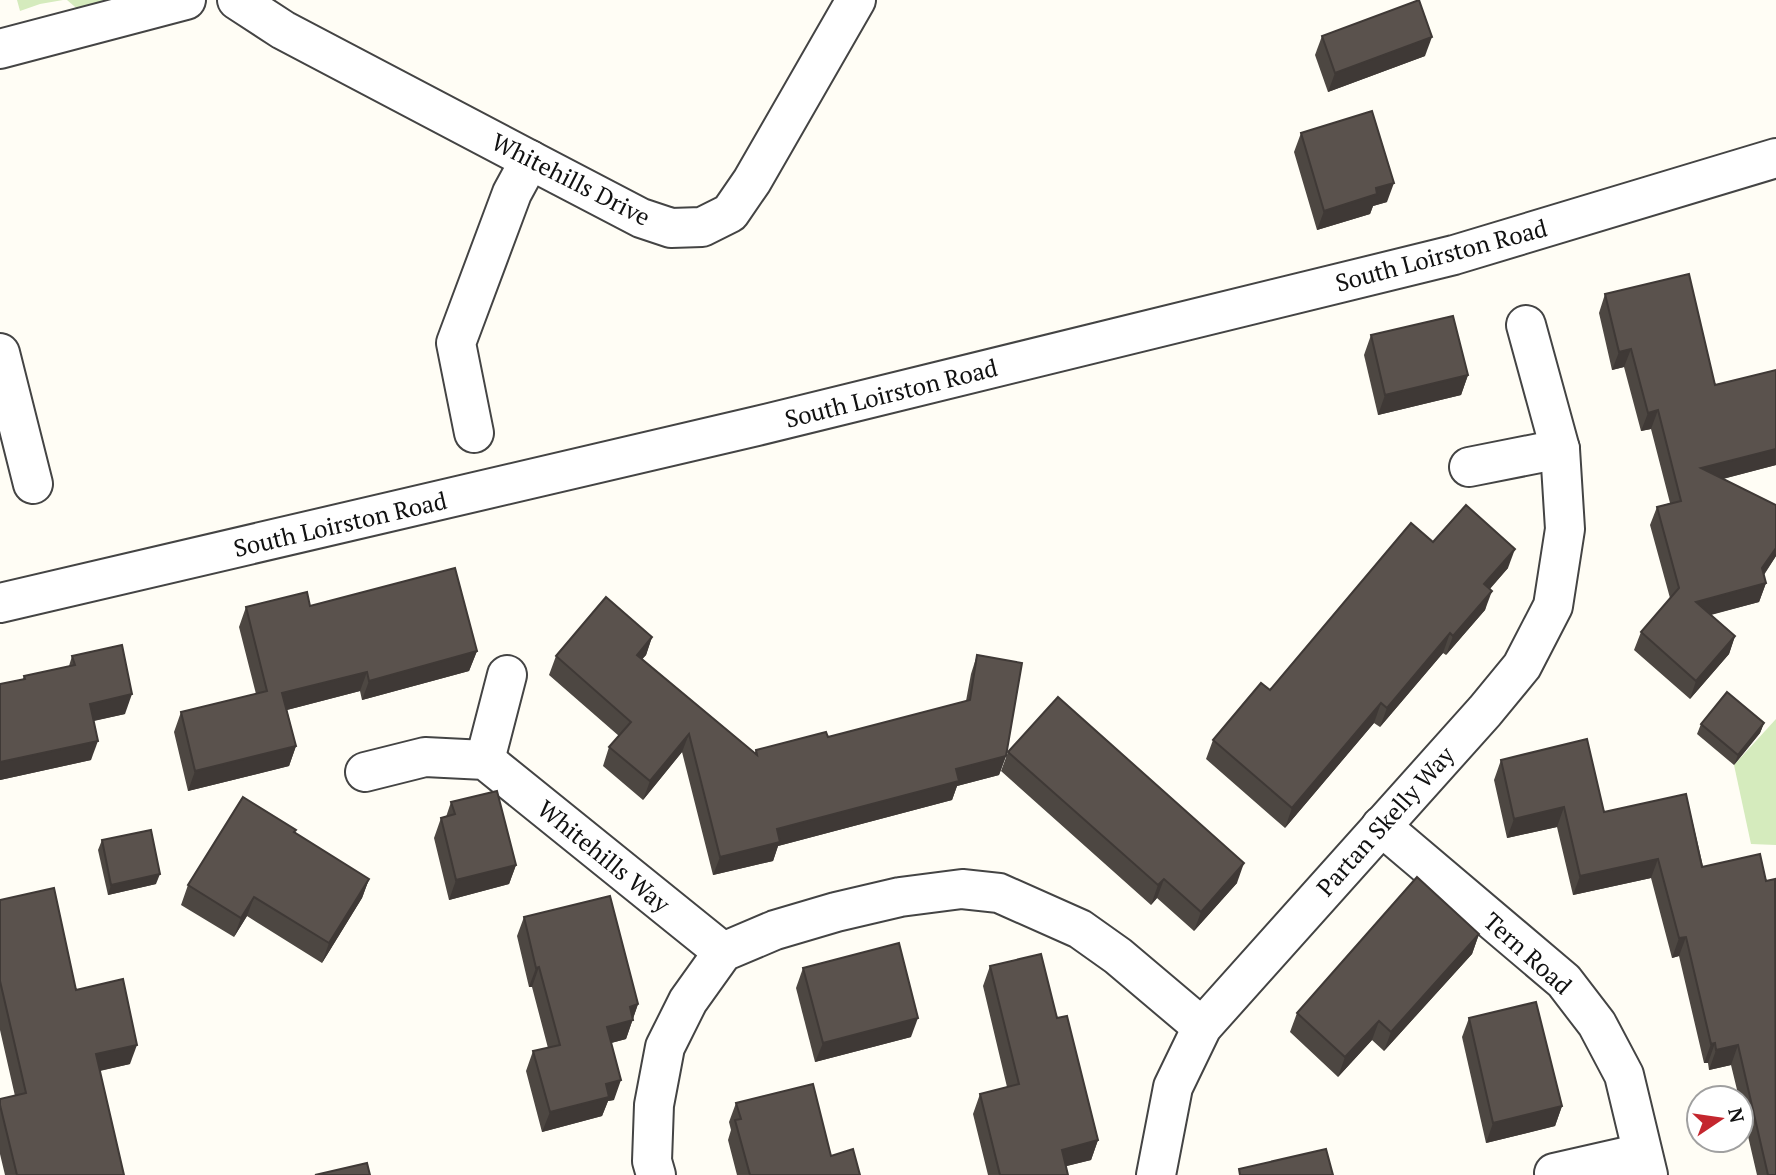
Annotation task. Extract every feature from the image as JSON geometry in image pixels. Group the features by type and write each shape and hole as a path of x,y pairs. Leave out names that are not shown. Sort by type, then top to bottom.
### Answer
{"street":[{"path":"0,50 186,0"},
{"name":"Whitehills Drive","path":"237,0 283,30 530,160 641,218 671,228 702,227 730,213 752,181 856,0"},
{"name":"South Loirston Road","path":"0,603 757,426 1454,255 1776,158"},
{"path":"474,433 456,343 512,193 530,160"},
{"name":"Partan Skelly Way","path":"1156,1175 1173,1087 1202,1027 1485,711 1522,666 1553,606 1565,529 1560,449 1526,325"},
{"path":"0,353 33,484"},
{"path":"1469,467 1560,449"},
{"path":"365,772 425,757 485,760 507,675"},
{"name":"Whitehills Way","path":"485,760 723,952"},
{"name":"Tern Road","path":"1381,825 1564,981 1597,1024 1624,1075 1645,1164 1554,1173"},
{"path":"656,1175 652,1161 654,1105 665,1047 688,1000 723,952 775,930 900,897 962,889 999,893 1080,929 1202,1027"}],"green space":[{"path":"17,0 63,0 20,11"},
{"path":"67,0 122,0 81,12"},
{"path":"1776,719 1776,845 1751,844 1734,765"}],"building":[{"path":"1419,0 1432,37 1335,73 1322,36"},
{"path":"1372,111 1394,183 1376,188 1377,194 1324,211 1301,133"},
{"path":"1689,274 1715,385 1776,370 1776,449 1701,468 1776,505 1776,548 1762,568 1766,583 1696,602 1735,636 1696,681 1641,632 1679,588 1657,507 1681,501 1658,410 1648,413 1631,349 1619,352 1605,294"},
{"path":"1453,316 1468,375 1385,395 1371,335"},
{"path":"1466,505 1515,549 1484,584 1492,591 1453,636 1450,633 1387,708 1381,703 1292,808 1213,740 1261,683 1270,690 1411,523 1433,542"},
{"path":"455,568 477,651 369,681 367,672 282,693 296,746 195,771 181,712 267,691 246,607 307,592 310,606"},
{"path":"606,597 652,637 637,655 757,755 756,750 826,732 828,737 970,700 977,655 1022,663 1006,756 956,769 959,781 777,829 780,842 720,857 689,734 650,781 609,747 631,722 556,656"},
{"path":"122,645 132,694 90,704 98,741 0,762 0,684 75,665 72,656"},
{"path":"1727,692 1764,723 1738,755 1701,724"},
{"path":"1058,697 1244,863 1201,912 1164,879 1158,885 1008,752"},
{"path":"1587,739 1604,812 1686,794 1702,867 1760,854 1766,881 1775,879 1776,1175 1768,1175 1755,1119 1755,1084 1747,1084 1738,1045 1716,1050 1715,1043 1711,1044 1686,937 1679,938 1658,859 1580,876 1564,807 1514,819 1501,760"},
{"path":"497,791 516,865 456,880 441,818 455,814 451,802"},
{"path":"243,797 369,879 329,943 254,897 241,918 188,885"},
{"path":"151,830 160,874 111,885 102,840"},
{"path":"1417,877 1479,934 1391,1032 1379,1021 1345,1057 1297,1013"},
{"path":"54,888 76,990 123,979 137,1045 96,1054 124,1175 17,1175 0,1099 26,1093 0,981 0,900"},
{"path":"610,896 638,1004 630,1007 633,1020 607,1027 621,1080 606,1084 609,1097 550,1112 533,1051 560,1045 539,967 536,968 524,917"},
{"path":"899,943 918,1018 823,1043 803,968"},
{"path":"1041,954 1057,1018 1067,1016 1098,1140 1062,1150 1068,1175 1000,1175 980,1094 1019,1084 990,966"},
{"path":"1536,1002 1562,1106 1493,1123 1469,1018"},
{"path":"813,1084 831,1156 853,1149 860,1175 750,1175 735,1120 741,1119 736,1103"},
{"path":"1326,1149 1333,1175 1240,1175 1239,1169"},
{"path":"367,1163 370,1175 315,1175"}]}
